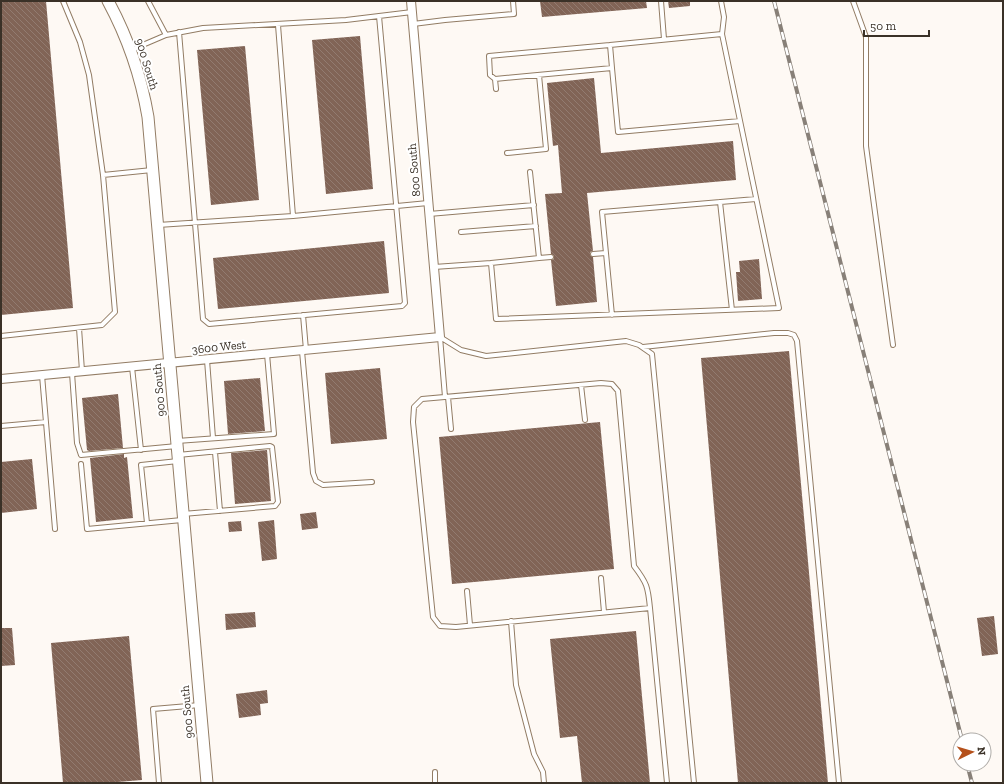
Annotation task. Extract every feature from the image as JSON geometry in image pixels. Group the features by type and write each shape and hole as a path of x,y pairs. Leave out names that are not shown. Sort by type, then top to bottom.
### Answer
{"street":[{"name":"900 South","path":"108,1 117,17 131,50 140,76 146,104 158,225 206,783"},
{"name":"800 South","path":"411,1 440,337"},
{"name":"3600 West","path":"1,379 440,337"}],"lane":[{"path":"1,336 102,325 115,312 103,175 90,75 80,42 63,1"},
{"path":"148,1 166,35"},
{"path":"413,24 514,14 513,1"},
{"path":"661,1 664,40"},
{"path":"491,263 496,319 779,308 722,34 724,17 720,1"},
{"path":"853,1 866,37 866,146 893,345"},
{"path":"131,50 166,35 203,28 346,20 412,12"},
{"path":"179,32 203,319 209,324 402,306 405,303 379,16"},
{"path":"278,25 293,216"},
{"path":"612,68 495,79 490,75 489,56 722,34"},
{"path":"610,44 618,132 740,121"},
{"path":"507,153 546,150 539,75"},
{"path":"495,79 496,89"},
{"path":"103,175 153,170"},
{"path":"530,172 539,258"},
{"path":"612,314 602,212 756,199"},
{"path":"158,225 293,216 428,202"},
{"path":"720,202 732,310"},
{"path":"429,214 534,204"},
{"path":"461,232 536,226"},
{"path":"593,254 606,252"},
{"path":"434,267 551,257"},
{"path":"303,316 313,473 316,481 323,485 372,482"},
{"path":"79,328 82,372"},
{"path":"643,347 774,333 788,333 794,335 797,341 839,783"},
{"path":"440,337 461,350 486,356 626,341 639,345 652,354 694,783"},
{"path":"440,337 451,429"},
{"path":"147,523 141,465 213,438 274,434 267,354"},
{"path":"207,360 213,438"},
{"path":"132,367 140,450"},
{"path":"72,373 78,442 81,455 140,450 216,452 270,446 272,447 278,502 275,506 220,511 147,523 87,529 81,464"},
{"path":"42,375 55,529"},
{"path":"650,608 470,625 440,626 434,617 413,422 414,407 422,399 601,383 612,384 618,391 634,566 648,588 650,608 667,783"},
{"path":"581,385 585,420"},
{"path":"1,426 46,422"},
{"path":"216,452 220,511"},
{"path":"600,578 604,612"},
{"path":"467,591 470,625"},
{"path":"511,621 516,685 534,754 543,772 544,783"},
{"path":"159,783 153,709 200,705"},
{"path":"435,772 435,783"}],"building":[{"path":"1,1 46,1 73,308 1,315"},
{"path":"540,1 646,1 647,8 542,17"},
{"path":"668,1 690,1 690,6 669,8"},
{"path":"360,36 373,189 326,194 312,40"},
{"path":"245,46 259,200 211,205 197,50"},
{"path":"594,78 601,153 733,141 736,180 587,193 593,251 590,252 590,255 593,257 597,302 556,306 551,260 554,259 554,256 551,254 545,194 562,193 558,145 553,146 547,83"},
{"path":"384,241 389,293 218,309 213,258"},
{"path":"759,259 762,299 738,301 736,272 740,272 739,261"},
{"path":"789,351 828,783 738,783 701,358"},
{"path":"380,368 387,439 331,444 325,373"},
{"path":"260,378 265,431 228,434 224,381"},
{"path":"118,394 123,448 87,450 82,398"},
{"path":"600,422 614,569 452,584 439,437"},
{"path":"267,450 271,501 235,504 231,453"},
{"path":"124,454 124,458 127,457 133,518 96,522 90,458"},
{"path":"32,459 37,509 1,513 1,462"},
{"path":"316,512 318,528 302,530 300,514"},
{"path":"274,520 277,559 262,561 258,522"},
{"path":"241,521 242,531 229,532 228,522"},
{"path":"255,612 256,627 226,630 225,614"},
{"path":"994,616 998,654 982,656 977,618"},
{"path":"1,628 12,628 15,665 1,666"},
{"path":"636,631 650,783 582,783 577,736 560,738 550,639"},
{"path":"129,636 142,780 105,783 63,783 51,643"},
{"path":"267,690 268,703 260,704 261,715 239,718 236,694"}],"railway":[{"path":"774,1 960,732"},
{"path":"969,772 972,783"}]}
